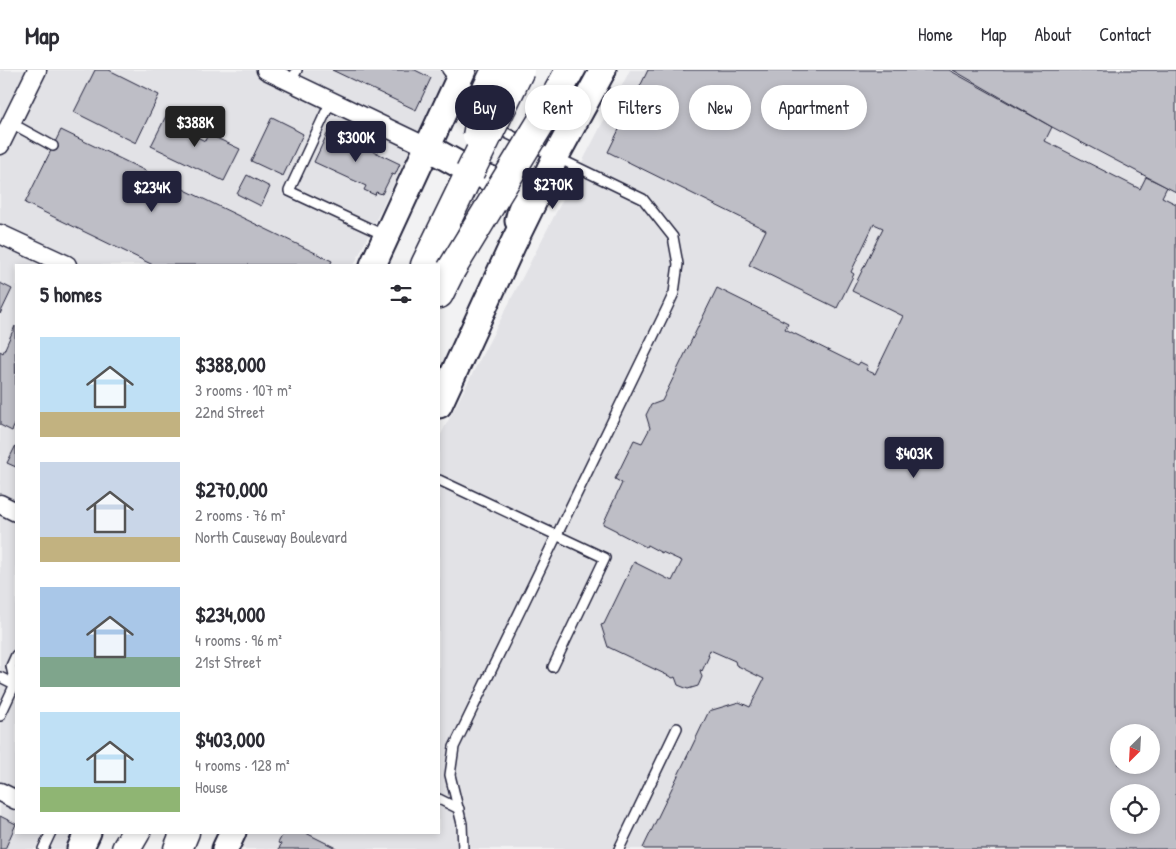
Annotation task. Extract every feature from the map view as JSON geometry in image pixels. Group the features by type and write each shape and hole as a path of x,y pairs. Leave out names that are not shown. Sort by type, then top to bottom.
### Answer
{"highway":[{"path":"425,264 520,70"},
{"path":"440,292 553,70"},
{"path":"451,270 544,119 570,70"},
{"path":"468,74 485,93 470,172"},
{"path":"126,849 135,834"},
{"path":"178,849 184,834"}],"street":[{"path":"0,145 37,70"},
{"path":"266,70 294,76 331,101 427,147 465,168 525,194 512,246"},
{"path":"440,403 512,246 556,156 603,70"},
{"path":"372,264 427,147 468,74"},
{"path":"0,234 61,264"},
{"path":"0,504 15,512"},
{"path":"0,792 15,800"},
{"path":"225,849 232,834"}],"lane":[{"path":"331,101 289,191 386,236"},
{"path":"11,124 53,146"},
{"path":"463,849 462,824 450,775 454,747 667,308 674,292 678,264 673,237 643,199 501,130"},
{"path":"440,480 605,558 553,667"},
{"path":"15,656 11,666 15,681"},
{"path":"0,677 15,684"},
{"path":"0,716 15,687"},
{"path":"619,849 677,728"},
{"path":"440,800 459,809"},
{"path":"43,849 50,834"}],"shaded area":[{"path":"0,70 449,70 354,264 15,264 15,834 80,834 72,849 0,849"},
{"path":"630,70 1176,70 1176,849 226,849 234,834 440,834 440,436 601,126 601,130 679,130 679,85 622,85"}],"building":[{"path":"95,70 109,70 159,95 136,143 74,112"},
{"path":"332,70 415,70 431,78 416,110"},
{"path":"648,70 949,70 1052,127 1045,141 1140,189 1146,177 1167,187 1162,197 1176,204 1176,849 643,848 709,711 739,702 750,707 764,679 736,665 735,661 710,650 702,671 700,670 702,677 698,686 688,689 678,685 675,677 673,678 608,647 601,625 604,624 634,562 672,581 682,561 647,545 646,547 603,524 622,483 615,479 634,440 642,443 650,428 646,415 651,405 662,401 717,288 788,323 785,329 858,365 860,362 868,366 866,370 875,374 903,316 852,291 883,228 874,224 851,272 854,274 837,308 749,265 766,230 608,152 619,130 679,130 679,85 641,85"},
{"path":"953,70 1176,70 1176,192 1052,127"},
{"path":"167,114 198,129 195,136 205,141 208,134 240,149 224,181 151,146"},
{"path":"272,117 303,134 283,176 251,161"},
{"path":"61,130 332,261 330,264 151,264 25,203"},
{"path":"329,130 400,164 395,175 392,174 382,194 376,192 375,195 364,190 366,186 314,162"},
{"path":"247,175 270,187 261,206 237,194"},
{"path":"0,283 12,289 0,314"},
{"path":"15,326 15,424 12,431 0,425 0,351 3,353"},
{"path":"15,447 15,467 7,463"},
{"path":"0,816 15,824 15,826 5,849 0,849"},
{"path":"283,834 308,834 338,849 279,849 281,844 278,843"}]}
